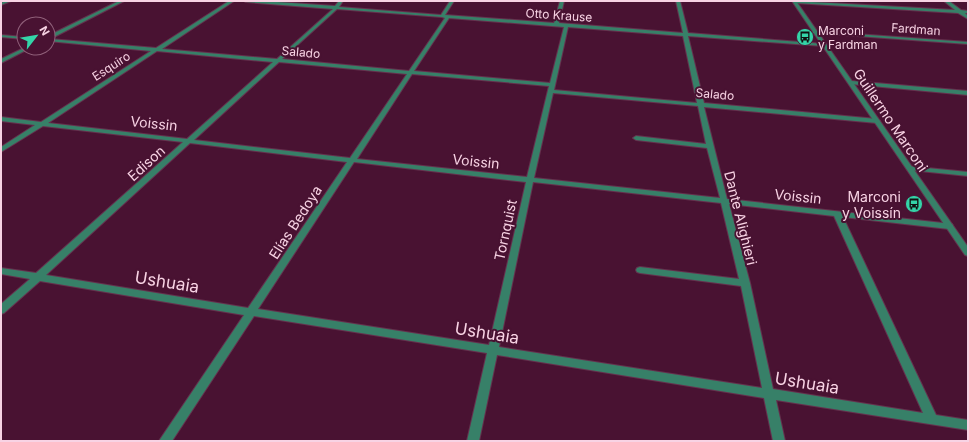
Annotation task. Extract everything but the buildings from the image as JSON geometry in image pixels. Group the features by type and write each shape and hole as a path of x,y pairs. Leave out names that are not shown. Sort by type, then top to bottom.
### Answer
{"street":[{"path":"1,4 9,1"},
{"path":"56,35 122,1"},
{"name":"Esquiro","path":"1,150 232,1"},
{"name":"Otto Krause","path":"246,1 824,45"},
{"name":"Edison","path":"1,310 278,61 336,8 341,1"},
{"name":"Elías Bedoya","path":"164,441 410,73 445,16 452,1"},
{"path":"556,25 562,1"},
{"name":"Dante Alighieri","path":"678,1 700,104 723,201 745,284 779,441"},
{"path":"795,1 968,12"},
{"name":"Guillermo Marconi","path":"795,1 968,253"},
{"path":"946,1 968,18"},
{"name":"Tornquist","path":"474,441 492,350 566,26"},
{"name":"Fardman","path":"815,32 968,43"},
{"path":"1,36 16,37"},
{"name":"Salado","path":"56,40 410,73 877,121"},
{"path":"1,61 16,54"},
{"path":"852,83 968,93"},
{"name":"Voissin","path":"1,119 351,160 949,226"},
{"path":"636,138 710,146"},
{"path":"910,168 968,174"},
{"path":"837,214 932,419"},
{"path":"640,270 745,284"},
{"name":"Ushuaia","path":"1,271 968,425"}],"place":[{"name":"Marconi y Fardman","path":"805,37"},
{"name":"Marconi y Voissín","path":"914,204"}]}
